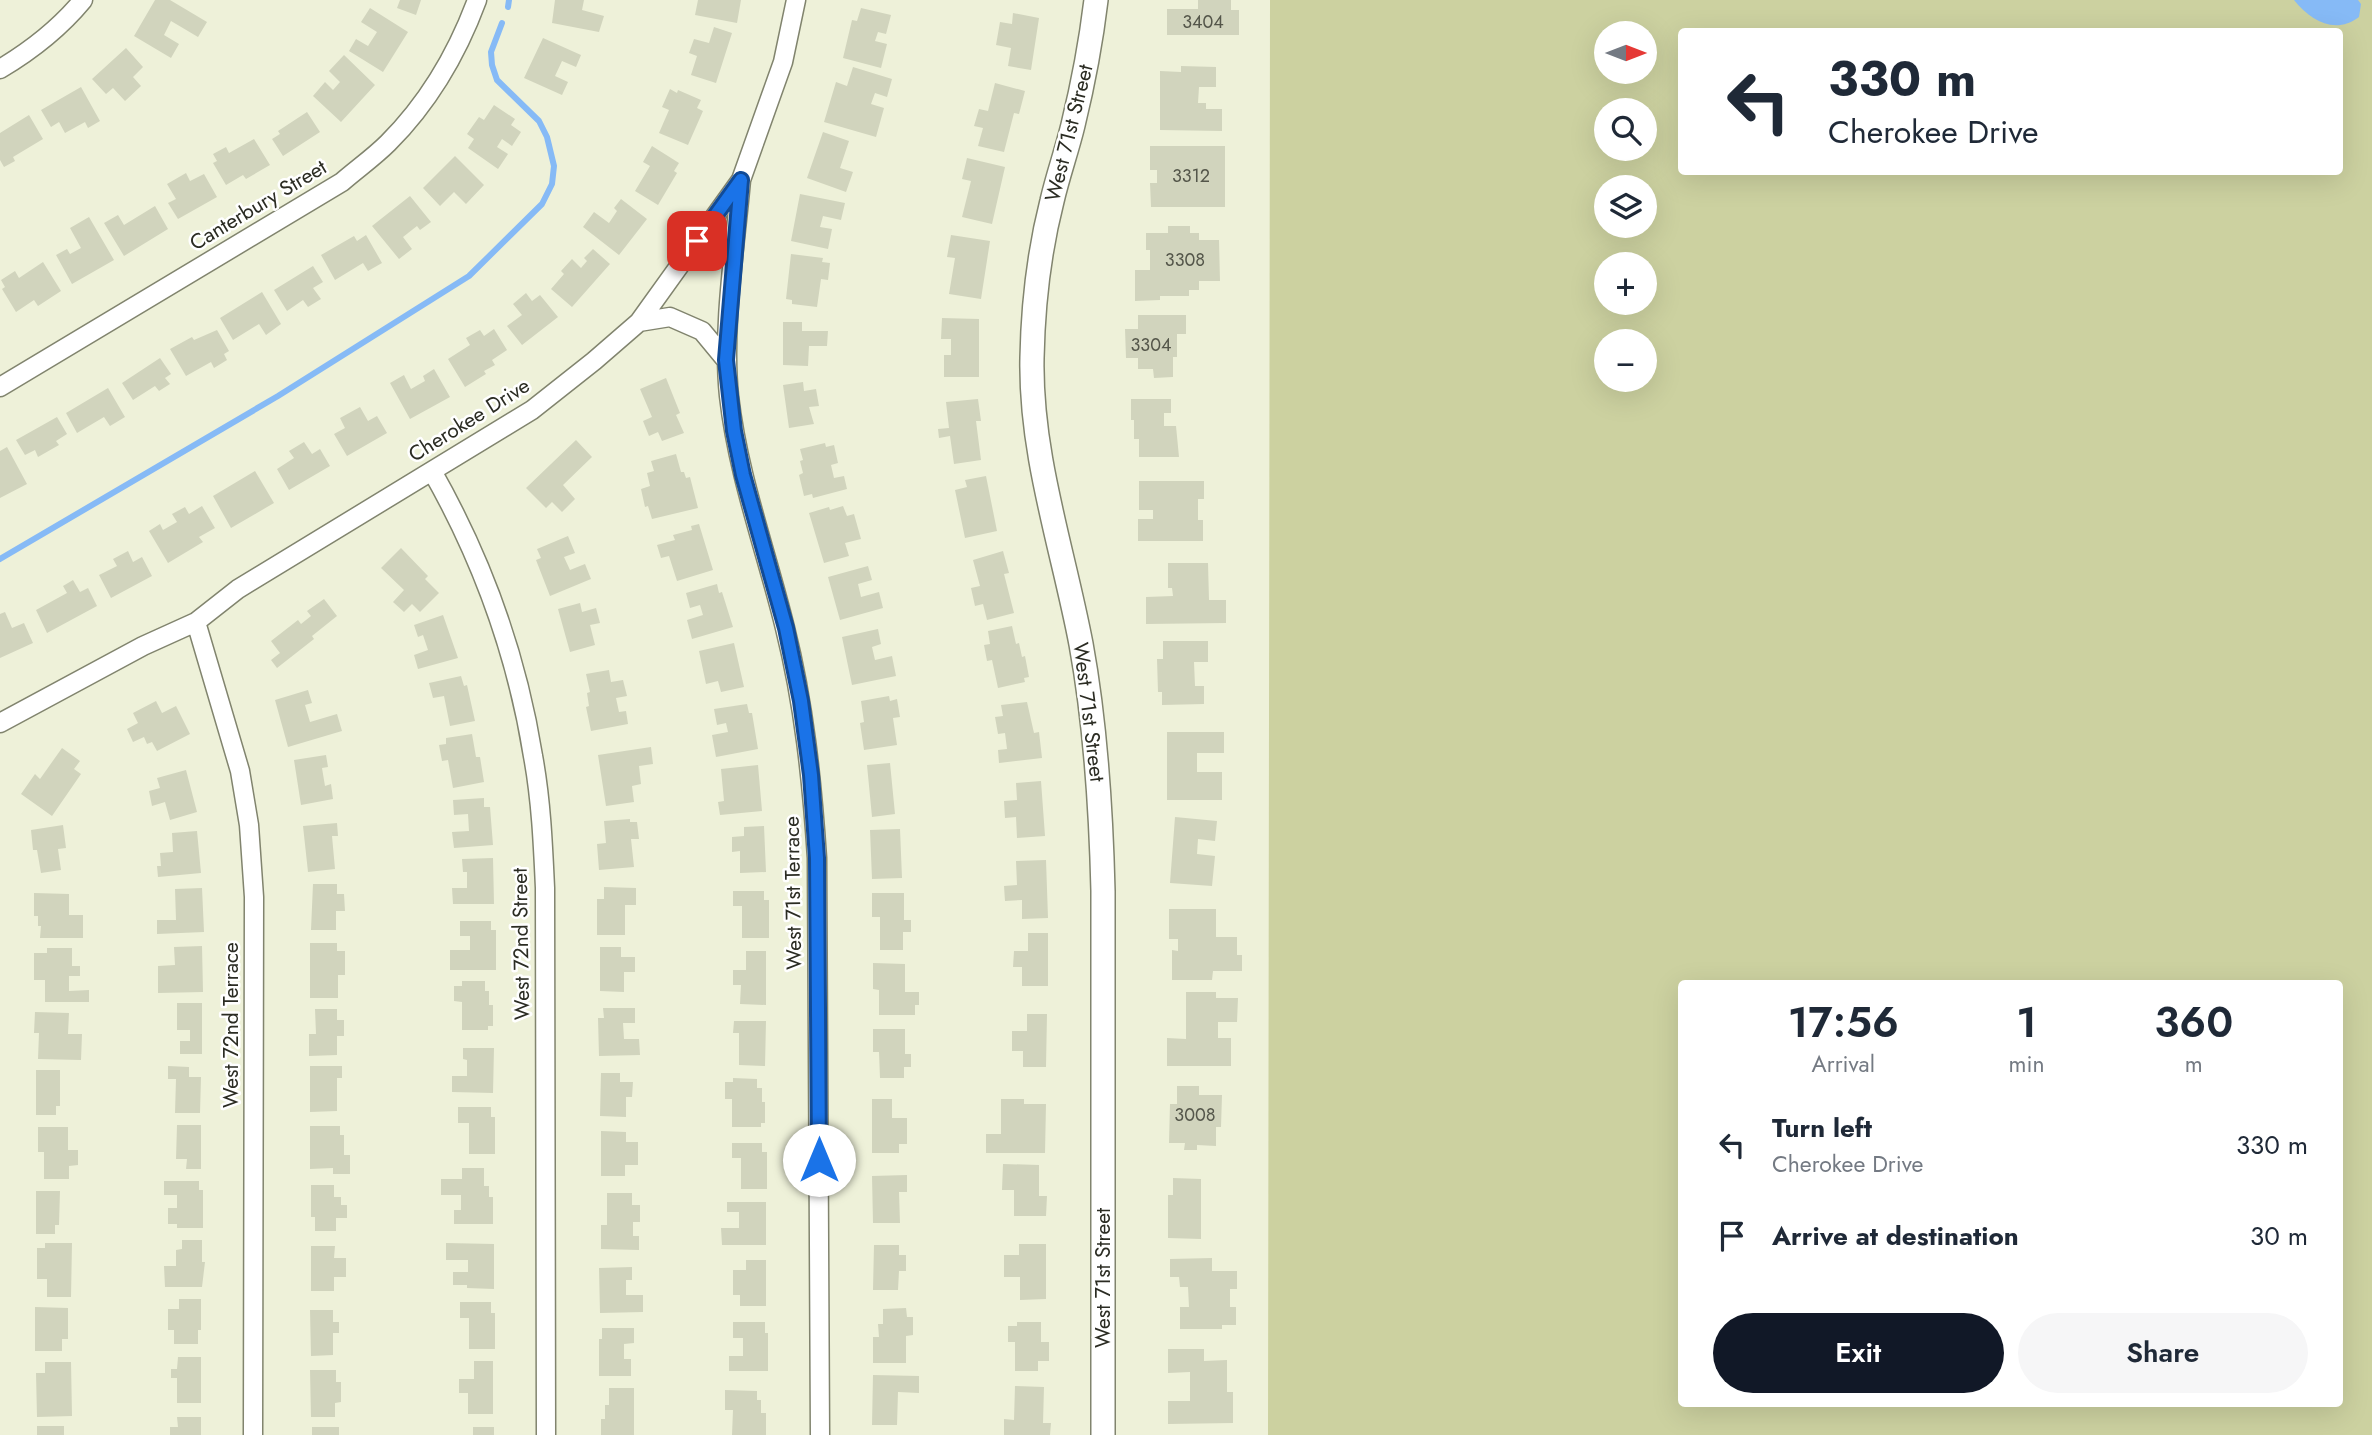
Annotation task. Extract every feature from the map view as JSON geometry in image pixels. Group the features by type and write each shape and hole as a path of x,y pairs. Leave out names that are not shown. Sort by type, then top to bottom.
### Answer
{"street":[{"path":"0,69 32,50 64,24 83,0"},
{"name":"Canterbury Street","path":"0,387 342,182 387,145 413,117 444,74 465,33 477,0"},
{"name":"Cherokee Drive","path":"0,723 144,646 196,622 238,589 532,410 639,322 741,180 783,62 796,0"},
{"name":"West 71st Street","path":"1096,0 1092,35 1073,124 1046,228 1036,289 1032,359 1033,395 1042,471 1081,645 1094,732 1101,812 1103,1435"},
{"name":"West 71st Terrace","path":"741,180 726,360 734,431 747,496 786,628 801,701 811,775 817,858 820,1435"},
{"path":"639,322 670,317 702,331 726,360"},
{"name":"West 72nd Street","path":"432,471 464,531 499,617 519,684 533,756 541,821 545,888 545,1435"},
{"name":"West 72nd Terrace","path":"196,622 240,771 250,837 254,897 254,1435"}],"green space":[{"path":"1270,0 2372,0 2372,1435 1268,1435"}],"water":[{"path":"2294,0 2358,0 2361,4 2359,17 2341,25 2324,23 2308,14"}],"building":[{"path":"155,0 170,0 207,22 198,37 171,21 164,35 179,44 171,58 134,36"},
{"path":"400,0 421,0 416,15 397,8"},
{"path":"555,0 584,0 582,10 604,16 599,32 552,23"},
{"path":"698,0 741,0 737,23 695,15"},
{"path":"1198,0 1231,0 1231,10 1239,10 1239,35 1167,35 1167,9 1198,9"},
{"path":"370,8 408,32 383,72 349,51 356,39 368,46 377,32 361,22"},
{"path":"861,8 891,15 886,34 878,32 875,41 887,44 881,68 843,58 852,20 857,21"},
{"path":"1013,13 1039,18 1031,70 1008,66 1011,48 996,45 1000,22 1012,24"},
{"path":"714,27 732,33 716,83 691,75 697,56 689,53 694,39 709,43"},
{"path":"543,38 581,55 576,67 562,61 555,76 568,82 562,95 524,78"},
{"path":"126,48 143,67 133,77 141,86 125,101 113,88 106,94 92,79"},
{"path":"344,55 375,85 341,122 313,96 325,82 333,90 340,82 329,71"},
{"path":"1181,66 1216,67 1216,87 1199,87 1198,103 1206,103 1206,109 1222,109 1222,131 1160,130 1160,71 1181,72"},
{"path":"853,67 892,79 887,97 875,93 871,104 884,108 876,137 824,122 836,82 847,86"},
{"path":"995,83 1025,91 1019,114 1014,113 1004,152 978,146 983,128 974,126 979,109 988,111"},
{"path":"81,87 100,121 88,128 85,122 65,133 59,122 51,127 41,110"},
{"path":"670,89 701,100 697,108 703,111 688,145 659,133 669,110 662,107"},
{"path":"494,105 515,119 511,125 521,132 512,146 502,139 497,147 508,154 498,169 468,148 474,139 467,134 479,117 484,120"},
{"path":"307,112 320,132 283,156 272,139 280,134 278,131"},
{"path":"29,115 43,139 13,157 15,161 4,167 0,160 0,133"},
{"path":"823,132 849,141 840,168 853,172 846,192 807,178"},
{"path":"254,139 270,165 246,179 243,175 226,185 213,163 217,161 213,154 226,147 229,153"},
{"path":"652,146 679,163 674,171 677,173 658,205 635,191 650,166 643,162"},
{"path":"1150,146 1225,146 1225,207 1151,207 1150,183 1157,183 1157,170 1150,170"},
{"path":"455,156 484,185 466,204 454,192 440,206 423,188"},
{"path":"967,158 1005,167 992,224 962,217 971,181 962,179"},
{"path":"186,173 190,181 204,174 217,197 178,219 168,203 176,199 167,184"},
{"path":"800,194 845,203 841,220 823,216 820,227 832,229 828,249 791,241"},
{"path":"410,196 431,222 420,230 417,226 403,237 412,249 399,259 372,226"},
{"path":"621,199 647,219 619,255 583,227 594,212 609,223 617,211 614,208"},
{"path":"155,206 168,229 124,256 104,223 118,215 124,225"},
{"path":"89,217 114,260 72,284 56,255 67,249 70,254 81,248 70,228"},
{"path":"1168,226 1190,226 1190,233 1199,233 1199,240 1219,240 1220,281 1199,281 1199,290 1189,290 1189,296 1160,296 1160,300 1135,301 1135,270 1150,270 1150,250 1146,250 1146,233 1168,233"},
{"path":"366,235 382,263 368,271 363,263 335,280 321,255 354,236 357,241"},
{"path":"951,235 990,241 981,299 949,294 955,258 947,257"},
{"path":"593,249 610,264 572,307 551,289 564,274 561,271 572,259 581,268 587,261 584,258"},
{"path":"791,254 823,258 822,262 830,263 828,280 821,279 817,307 792,304 792,300 786,299"},
{"path":"43,262 61,291 38,306 34,300 16,312 2,289 5,287 1,280 15,271 19,278"},
{"path":"313,266 323,282 313,288 321,299 308,307 303,300 287,311 274,290"},
{"path":"262,292 281,324 266,335 259,324 233,340 220,318"},
{"path":"526,293 532,301 540,295 558,317 522,345 507,326 522,315 513,304"},
{"path":"1138,315 1186,315 1186,334 1177,334 1177,357 1173,357 1173,377 1154,378 1153,369 1138,369 1138,358 1126,358 1125,329 1138,329"},
{"path":"942,318 979,319 979,377 944,377 944,355 951,355 951,339 941,339"},
{"path":"783,322 802,322 802,331 828,331 827,346 809,346 808,366 783,365"},
{"path":"494,329 507,350 492,360 495,365 484,371 486,374 465,387 448,359 470,345 466,338 480,330 484,336"},
{"path":"217,330 229,351 224,354 227,360 214,368 211,362 186,376 170,349 192,337 194,340"},
{"path":"160,358 171,374 165,378 170,384 159,391 155,386 133,400 122,383"},
{"path":"434,369 450,397 410,419 390,383 404,375 411,389 425,381 423,376"},
{"path":"666,378 680,413 676,415 684,433 662,441 658,432 649,436 643,421 652,417 640,389"},
{"path":"803,382 804,391 816,389 819,406 809,407 814,424 789,428 783,385"},
{"path":"108,388 125,417 110,426 104,417 77,433 66,413"},
{"path":"978,399 981,421 976,421 981,460 954,464 950,436 939,438 938,429 949,428 946,402"},
{"path":"1131,399 1171,399 1171,413 1164,413 1164,426 1176,426 1179,457 1139,457 1139,439 1134,439 1134,420 1131,420"},
{"path":"360,407 368,421 377,416 387,433 347,456 334,434 345,428 340,418"},
{"path":"57,417 67,434 56,441 59,445 38,457 35,450 25,455 16,440"},
{"path":"576,440 592,457 563,485 575,499 562,512 552,502 546,508 526,488"},
{"path":"304,442 312,454 320,449 330,466 289,490 277,469 294,458 289,451"},
{"path":"825,443 826,447 834,445 838,463 831,465 834,478 844,476 847,489 813,498 812,494 804,496 799,475 803,473 800,449"},
{"path":"7,447 27,484 0,498 0,451"},
{"path":"676,454 681,472 684,472 686,478 690,477 698,508 652,519 648,506 645,507 641,489 650,486 647,473 654,471 651,461"},
{"path":"255,471 274,503 231,528 213,496"},
{"path":"986,476 997,531 965,538 955,490 967,487 965,480"},
{"path":"1139,481 1204,481 1204,499 1198,499 1198,520 1203,520 1203,541 1138,541 1138,519 1153,519 1153,510 1139,510"},
{"path":"202,506 215,528 199,537 203,542 168,563 149,531 160,524 163,530 177,522 172,514 185,507 189,514"},
{"path":"843,506 847,516 854,514 861,539 845,543 849,556 824,563 809,513"},
{"path":"699,524 713,570 677,581 669,556 661,558 657,545 675,540 673,535 692,530 691,526"},
{"path":"568,536 575,553 564,557 570,570 585,564 591,579 550,596 536,560 541,558 537,549"},
{"path":"401,548 428,576 425,579 439,593 420,612 412,604 404,612 393,602 404,590 381,568"},
{"path":"128,551 133,562 142,557 152,576 111,598 99,575 117,566 113,559"},
{"path":"1003,551 1009,573 1004,574 1014,613 987,620 983,604 975,606 971,588 980,586 973,560"},
{"path":"1168,563 1208,563 1209,600 1226,600 1226,623 1146,624 1146,597 1173,596 1172,588 1168,588"},
{"path":"868,566 872,580 858,584 861,597 879,592 883,608 840,620 828,577"},
{"path":"73,580 80,592 88,588 97,606 47,633 36,610 67,593 63,586"},
{"path":"717,584 733,627 692,639 687,620 703,615 700,605 690,608 686,593"},
{"path":"324,599 337,616 312,636 314,639 277,668 271,660 280,653 271,641 298,620 301,624 311,616 307,611"},
{"path":"580,603 582,612 596,608 600,623 590,625 595,645 570,652 558,609"},
{"path":"5,612 12,628 24,623 33,643 0,658 0,614"},
{"path":"443,615 458,658 418,669 414,655 428,650 423,635 418,637 414,625"},
{"path":"1012,626 1016,644 1019,643 1022,657 1025,656 1029,677 1024,678 1025,682 998,688 992,660 987,661 984,645 990,644 988,631"},
{"path":"878,629 881,644 872,647 875,660 892,656 896,676 852,685 842,637"},
{"path":"1163,641 1208,641 1208,662 1194,662 1195,686 1204,686 1204,704 1162,705 1162,692 1158,692 1157,659 1163,659"},
{"path":"734,643 744,687 721,692 718,681 706,684 699,651"},
{"path":"609,670 611,682 623,680 627,696 616,698 619,712 626,711 628,724 591,731 586,707 589,706 587,693 590,692 586,674"},
{"path":"461,676 464,686 467,685 475,721 450,726 444,696 433,698 429,683"},
{"path":"308,690 312,703 305,705 310,722 337,714 342,731 288,747 275,700"},
{"path":"889,696 890,701 897,699 900,717 893,718 897,745 864,750 860,723 864,722 861,701"},
{"path":"156,701 162,713 176,706 190,734 157,751 152,742 147,744 144,737 133,742 127,729 138,723 133,713"},
{"path":"1027,702 1034,733 1039,732 1042,758 999,763 998,750 1007,749 1005,733 998,734 995,717 1003,716 1001,705"},
{"path":"747,704 749,713 752,713 758,749 716,757 712,735 728,732 726,723 717,725 714,709"},
{"path":"1167,732 1224,732 1224,753 1197,753 1197,772 1222,772 1222,800 1167,800"},
{"path":"472,734 476,757 480,757 484,782 453,788 448,760 442,761 439,745 446,744 446,738"},
{"path":"651,747 653,764 639,766 641,784 632,786 634,802 606,806 598,755"},
{"path":"62,748 80,761 74,769 81,774 52,816 21,794 35,774 40,779"},
{"path":"326,755 328,767 322,768 325,786 331,784 333,799 301,805 294,760"},
{"path":"890,763 895,814 872,817 867,765"},
{"path":"758,765 762,811 720,815 718,802 724,801 721,769"},
{"path":"186,770 197,812 170,820 165,802 152,806 149,791 160,788 157,778"},
{"path":"1041,781 1045,836 1017,838 1016,817 1005,818 1004,801 1017,800 1016,783"},
{"path":"484,798 484,807 490,807 493,845 454,848 452,832 469,831 468,814 454,815 453,800"},
{"path":"1175,817 1217,821 1215,841 1198,839 1197,854 1215,856 1212,886 1170,883"},
{"path":"630,819 630,822 637,822 639,839 631,839 634,867 599,870 597,844 606,843 604,821"},
{"path":"337,823 338,836 332,836 335,869 308,872 303,826"},
{"path":"63,825 66,848 58,849 61,870 41,873 37,850 33,850 31,830"},
{"path":"764,826 766,872 740,873 740,851 732,852 732,837 744,836 744,827"},
{"path":"900,829 902,878 872,879 870,830"},
{"path":"197,831 201,873 158,877 160,853 173,852 172,833"},
{"path":"493,858 494,904 453,904 452,888 467,888 467,872 463,872 462,859"},
{"path":"1046,860 1048,918 1022,919 1022,900 1005,901 1004,886 1017,885 1016,861"},
{"path":"313,884 337,884 337,894 344,894 345,911 336,911 336,930 311,930"},
{"path":"604,887 636,888 636,905 625,905 625,935 597,935 597,899 604,899"},
{"path":"202,888 204,932 157,934 157,920 176,920 175,889"},
{"path":"733,891 764,891 764,900 769,900 769,938 742,938 742,906 733,906"},
{"path":"34,893 69,894 69,915 83,915 83,938 40,938 41,926 38,926 38,916 34,916"},
{"path":"872,893 904,893 904,920 911,920 911,932 903,932 903,950 880,950 880,917 872,917"},
{"path":"1169,909 1216,909 1216,937 1237,937 1237,955 1242,955 1242,971 1213,971 1212,980 1172,980 1172,950 1178,951 1178,939 1169,939"},
{"path":"460,921 491,921 491,930 496,930 496,970 450,970 450,950 470,950 470,936 460,936"},
{"path":"1028,933 1048,933 1048,986 1022,986 1022,967 1013,967 1014,951 1028,951"},
{"path":"310,943 337,943 337,951 345,951 345,975 338,975 338,998 310,998"},
{"path":"202,946 203,992 158,993 158,966 175,965 174,947"},
{"path":"600,947 621,947 621,957 635,957 635,972 624,972 624,992 600,991"},
{"path":"47,948 72,948 72,966 80,966 80,976 69,976 69,991 89,990 89,1002 45,1002 45,980 34,980 34,953 47,953"},
{"path":"746,951 766,951 766,1005 740,1004 741,985 733,985 733,970 746,970"},
{"path":"873,963 905,964 905,992 919,992 919,1005 915,1005 915,1015 879,1015 879,990 873,989"},
{"path":"462,981 485,981 485,991 489,991 489,1005 493,1005 493,1026 488,1026 488,1030 462,1030 462,1002 454,1001 454,986 462,986"},
{"path":"1186,992 1216,992 1216,998 1238,998 1237,1022 1218,1022 1218,1038 1231,1038 1231,1066 1167,1066 1167,1038 1186,1039"},
{"path":"177,1003 202,1003 202,1054 180,1054 180,1041 190,1041 190,1030 177,1030"},
{"path":"603,1008 635,1008 635,1023 623,1023 624,1039 639,1039 640,1055 599,1056 598,1018 604,1018"},
{"path":"315,1009 337,1009 337,1020 344,1020 344,1036 337,1036 337,1055 309,1056 309,1034 316,1034"},
{"path":"35,1012 69,1013 68,1034 82,1034 81,1060 38,1059 39,1033 34,1033"},
{"path":"1027,1014 1047,1014 1046,1067 1023,1067 1023,1051 1012,1051 1012,1031 1027,1031"},
{"path":"734,1021 766,1021 765,1066 739,1065 739,1033 733,1033"},
{"path":"873,1029 905,1029 905,1054 911,1054 911,1067 904,1067 904,1078 880,1078 879,1052 873,1052"},
{"path":"463,1048 494,1048 493,1093 452,1092 452,1076 467,1076 467,1060 463,1059"},
{"path":"168,1066 189,1067 189,1077 201,1077 200,1113 175,1113 176,1079 168,1079"},
{"path":"310,1066 342,1066 342,1078 337,1078 337,1111 310,1112"},
{"path":"36,1070 60,1070 60,1106 56,1106 56,1115 36,1115"},
{"path":"601,1073 620,1073 620,1082 633,1082 632,1097 626,1097 626,1117 600,1116"},
{"path":"733,1078 757,1079 757,1088 762,1088 762,1102 765,1102 765,1123 761,1123 761,1127 732,1127 732,1099 725,1099 725,1082 733,1082"},
{"path":"1177,1086 1199,1086 1199,1095 1222,1095 1221,1127 1216,1127 1216,1146 1197,1145 1197,1150 1184,1150 1185,1143 1169,1143 1170,1104 1177,1104"},
{"path":"872,1099 892,1099 892,1118 907,1118 907,1144 899,1144 899,1153 872,1153"},
{"path":"1001,1099 1024,1099 1024,1104 1046,1104 1045,1153 986,1153 986,1134 1001,1134"},
{"path":"458,1107 491,1107 491,1117 495,1117 495,1154 469,1154 469,1123 458,1123"},
{"path":"177,1125 201,1125 201,1169 186,1169 187,1159 176,1159"},
{"path":"310,1126 340,1126 340,1135 344,1135 344,1155 350,1155 350,1174 333,1174 333,1168 310,1169"},
{"path":"38,1127 68,1127 68,1150 78,1150 78,1165 69,1166 69,1179 44,1179 44,1152 38,1152"},
{"path":"601,1131 626,1132 626,1142 638,1142 638,1165 625,1165 625,1176 601,1176"},
{"path":"732,1143 762,1143 762,1152 767,1152 767,1189 741,1189 741,1158 732,1158"},
{"path":"1003,1164 1039,1165 1039,1196 1047,1196 1046,1216 1014,1216 1014,1190 1002,1190"},
{"path":"462,1168 484,1168 484,1186 489,1186 489,1197 493,1197 493,1224 454,1224 454,1210 461,1210 461,1195 441,1195 441,1179 462,1179"},
{"path":"907,1175 907,1192 899,1192 900,1223 873,1223 872,1176"},
{"path":"1173,1178 1201,1179 1201,1239 1168,1238 1168,1195 1173,1195"},
{"path":"164,1181 199,1181 199,1190 203,1190 203,1228 177,1228 177,1224 168,1224 168,1208 177,1208 177,1195 164,1195"},
{"path":"311,1185 334,1185 334,1197 341,1197 341,1205 347,1205 347,1218 336,1218 336,1231 315,1231 315,1217 311,1217"},
{"path":"36,1191 60,1191 59,1225 55,1225 55,1234 36,1234"},
{"path":"607,1193 632,1193 632,1205 640,1205 640,1222 633,1222 633,1236 639,1236 639,1250 601,1249 601,1225 607,1225"},
{"path":"727,1202 766,1202 766,1245 722,1245 721,1228 739,1228 739,1212 727,1212"},
{"path":"182,1240 202,1240 202,1262 205,1262 202,1287 165,1287 164,1266 176,1266 176,1250 182,1249"},
{"path":"45,1243 72,1243 71,1297 47,1297 47,1279 37,1279 37,1248 45,1248"},
{"path":"446,1243 494,1244 494,1289 453,1285 453,1272 468,1272 468,1260 446,1260"},
{"path":"1019,1244 1046,1244 1046,1299 1020,1300 1020,1277 1004,1277 1004,1255 1019,1255"},
{"path":"874,1245 899,1245 899,1255 906,1255 906,1271 899,1271 898,1290 873,1290"},
{"path":"311,1246 335,1246 334,1258 346,1258 346,1277 334,1277 334,1291 311,1291"},
{"path":"1212,1258 1212,1271 1237,1271 1237,1289 1230,1289 1230,1307 1236,1307 1236,1325 1222,1325 1222,1329 1180,1329 1180,1307 1189,1307 1188,1287 1180,1287 1179,1277 1170,1277 1170,1259"},
{"path":"746,1260 766,1260 766,1306 740,1306 740,1295 733,1295 733,1270 746,1270"},
{"path":"632,1267 632,1280 626,1280 626,1295 643,1295 643,1312 600,1313 599,1268"},
{"path":"179,1299 201,1299 198,1344 174,1344 174,1330 168,1330 168,1309 179,1309"},
{"path":"460,1302 491,1302 491,1313 495,1313 495,1349 469,1349 469,1318 460,1318"},
{"path":"35,1307 68,1308 68,1339 62,1339 62,1351 35,1351"},
{"path":"906,1308 907,1317 913,1317 913,1335 906,1336 906,1363 873,1363 873,1337 879,1337 878,1324 883,1324 883,1309"},
{"path":"310,1310 333,1310 333,1322 339,1322 339,1333 333,1333 333,1355 311,1356"},
{"path":"733,1322 765,1322 765,1333 768,1333 768,1371 729,1371 729,1356 743,1356 743,1338 733,1338"},
{"path":"1017,1322 1041,1322 1041,1342 1049,1342 1049,1361 1038,1361 1038,1371 1015,1371 1015,1342 1008,1342 1008,1326 1017,1326"},
{"path":"602,1328 634,1328 634,1343 624,1344 624,1359 631,1359 631,1376 599,1376 599,1339 602,1339"},
{"path":"1168,1349 1204,1349 1204,1361 1227,1360 1227,1392 1233,1392 1233,1423 1168,1424 1168,1401 1190,1401 1190,1372 1168,1373"},
{"path":"178,1357 201,1357 201,1403 177,1403 177,1378 171,1378 171,1369 177,1369"},
{"path":"474,1361 493,1361 493,1414 468,1414 468,1393 459,1393 459,1379 474,1379"},
{"path":"45,1362 71,1362 72,1416 37,1417 36,1373 45,1373"},
{"path":"310,1370 336,1370 336,1382 341,1382 341,1402 335,1403 335,1417 311,1417"},
{"path":"873,1375 919,1376 919,1393 898,1392 897,1425 872,1425"},
{"path":"1015,1386 1044,1387 1043,1423 1051,1423 1050,1435 1004,1435 1004,1419 1014,1420"},
{"path":"609,1388 634,1388 634,1435 601,1435 601,1419 605,1419 605,1405 609,1405"},
{"path":"725,1390 757,1391 757,1400 761,1400 761,1413 766,1413 766,1435 732,1435 733,1410 725,1410"},
{"path":"177,1417 201,1417 201,1435 170,1435 170,1427 178,1427"},
{"path":"37,1426 64,1426 64,1435 37,1435"},
{"path":"312,1427 339,1427 339,1435 312,1435"},
{"path":"473,1427 494,1427 494,1435 473,1435"}],"waterway":[{"path":"508,7 509,0"},
{"path":"0,559 278,396 469,276 542,204 552,184 554,166 547,137 539,121 497,80 491,52 502,23"}],"route":[{"path":"697,241 741,180 726,360 734,431 747,496 786,628 801,701 811,775 817,858 819,1160"}]}
